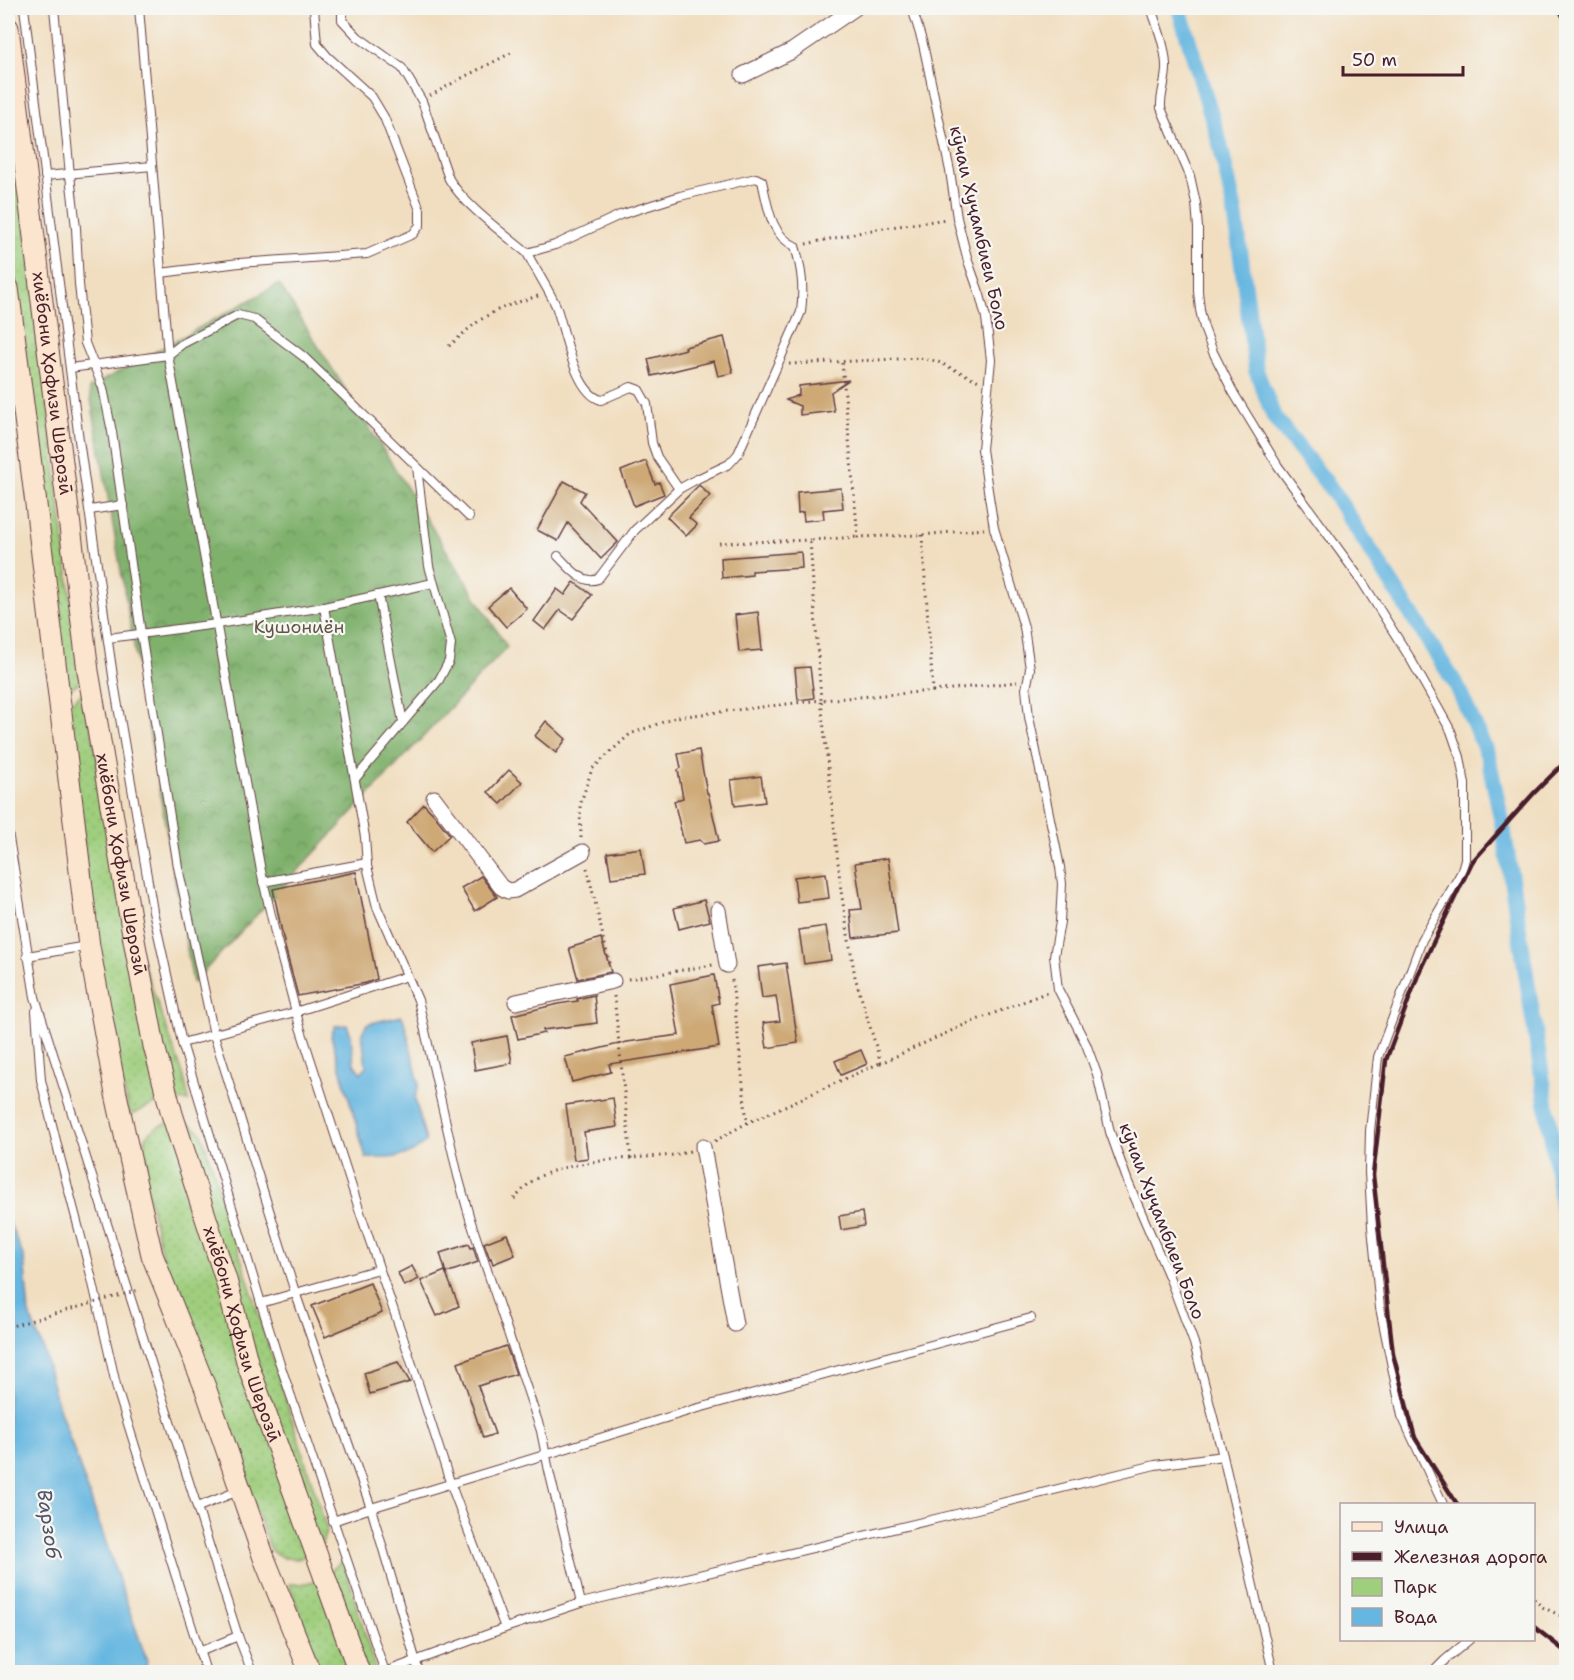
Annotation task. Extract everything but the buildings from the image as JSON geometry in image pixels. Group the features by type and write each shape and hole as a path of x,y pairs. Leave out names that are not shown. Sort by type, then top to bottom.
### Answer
{"main road":[{"name":"хиёбони Ҳофизи Шерозӣ","path":"8,28 88,671 154,1046 172,1114 226,1280 248,1365 359,1672"},
{"name":"хиёбони Ҳофизи Шерозӣ","path":"8,288 89,946 116,1094 152,1255 205,1387 264,1558 310,1672"}],"street":[{"path":"743,75 792,51 855,8"},
{"path":"434,798 501,887 508,891 515,890 583,852"},
{"path":"718,910 727,965"},
{"path":"516,1002 613,981"},
{"path":"704,1147 735,1324"}],"lane":[{"path":"24,8 70,368 108,638 153,911 182,1043 261,1303 385,1672 581,1603 1155,1465 1223,1456"},
{"path":"54,8 76,228 83,329 93,365 104,388 178,867 214,1035 295,1293 371,1508 419,1672"},
{"path":"139,8 168,355 276,937 296,1012 379,1269 451,1485 505,1628"},
{"path":"161,273 239,263 367,254 413,234 420,225 420,210 384,117 372,97 317,44 314,8"},
{"path":"342,8 342,20 358,37 402,68 422,101 449,179 456,191 527,253 555,304 580,379 591,394 601,399 631,387 639,390 647,404 652,443 657,457 679,489"},
{"name":"кӯчаи Хуҷамбиеи Боло","path":"912,8 923,44 950,171 957,218 986,318 991,360 982,449 994,528 1024,627 1029,659 1026,689 1029,717 1060,867 1062,884 1060,922 1054,956 1058,988 1086,1044 1097,1074 1110,1132 1128,1182 1194,1343 1223,1456 1273,1672"},
{"path":"1151,8 1164,49 1166,65 1161,108 1190,176 1196,203 1200,310 1213,352 1233,392 1278,466 1361,580 1410,658 1451,732 1462,766 1465,784 1466,859 1461,873 1422,940 1378,1057 1370,1131 1369,1172 1372,1227 1382,1318 1402,1416 1443,1503"},
{"path":"45,176 153,166"},
{"path":"527,253 555,244 620,215 680,196 756,178 762,182 772,224 779,235 795,246 802,269 801,312 738,454 729,464 679,489 635,530 598,579 591,582 583,579 558,556"},
{"path":"70,368 168,355 182,344 238,315 254,319 304,357 469,518"},
{"path":"355,779 439,680 449,661 451,644 429,566 417,467"},
{"path":"90,510 123,505"},
{"path":"108,638 324,607 433,583"},
{"path":"378,595 403,722"},
{"path":"324,607 365,837 367,862 377,907 418,1000 458,1176 470,1220 541,1431 581,1603"},
{"path":"8,832 34,997 41,1080 92,1279 117,1389 206,1672"},
{"path":"264,882 367,862"},
{"path":"27,956 89,946"},
{"path":"182,1043 296,1012 407,976"},
{"path":"34,997 238,1636 252,1672"},
{"path":"261,1303 379,1269"},
{"path":"333,1521 695,1409 1031,1318"},
{"path":"198,1507 241,1490"},
{"path":"200,1652 238,1636"},
{"path":"1433,1672 1468,1641"}],"path":[{"path":"422,101 513,52"},
{"path":"795,246 877,229 957,218"},
{"path":"449,346 470,327 492,312 548,293"},
{"path":"778,364 920,358 936,361 988,385"},
{"path":"842,363 858,537"},
{"path":"719,543 922,534 994,528"},
{"path":"922,534 933,691"},
{"path":"810,540 820,700 841,891 855,977 881,1063 964,1025 1058,988"},
{"path":"631,1159 613,981 581,844 580,805 592,769 630,734 677,717 820,700 1028,681"},
{"path":"613,981 722,963 727,965 731,971 747,1123"},
{"path":"8,1327 139,1290"},
{"path":"1535,1601 1556,1615 1566,1618"}],"green space":[{"path":"8,76 81,681 64,693 8,295"},
{"name":"Кушониён","path":"279,284 507,647 193,983 89,388"},
{"path":"84,692 132,933 184,1077 189,1101 158,1103 130,1116 103,1001 66,706"},
{"path":"175,1121 189,1124 201,1132 327,1530 322,1543 312,1553 298,1559 284,1558 271,1551 162,1256 140,1159 143,1144 150,1133 160,1126"},
{"path":"343,1559 376,1672 320,1672 289,1584 306,1583 319,1579"}],"water":[{"path":"402,1016 419,1084 415,1099 426,1141 420,1147 399,1157 366,1158 331,1036 335,1026 347,1025 351,1035 354,1064 361,1073 366,1066 362,1033 367,1024"},
{"name":"Варзоб","path":"8,1219 24,1258 29,1314 43,1348 56,1399 147,1661 145,1672 8,1672"}],"waterway":[{"path":"1179,8 1220,144 1235,212 1256,370 1274,417 1332,490 1457,686 1488,756 1503,827 1566,1229"}],"railway":[{"path":"1559,8 1566,22"},
{"path":"1456,1503 1415,1438 1393,1354 1373,1175 1386,1060 1420,970 1472,862 1566,761"},
{"path":"1535,1628 1566,1652"}]}
